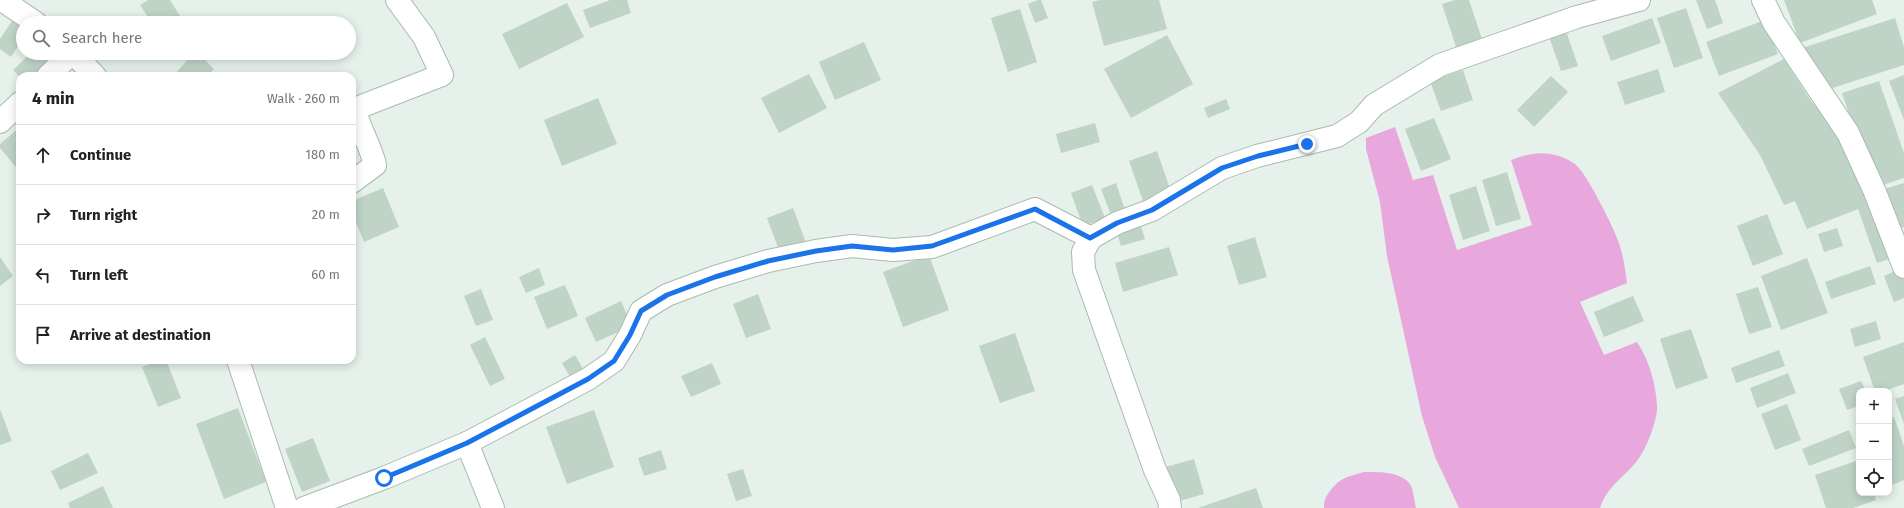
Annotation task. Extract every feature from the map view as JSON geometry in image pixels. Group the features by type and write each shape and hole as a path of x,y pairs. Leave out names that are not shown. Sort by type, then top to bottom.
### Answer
{"street":[{"path":"2,0 26,16"},
{"path":"356,179 375,165 372,153 360,129 356,114 362,106 442,76 424,38 397,0"},
{"path":"1170,508 1169,500 1155,470 1084,270 1083,252 1090,238 1117,223 1152,210 1222,168 1258,156 1337,136 1359,122 1374,105 1440,64 1577,17 1639,0"},
{"path":"1763,0 1774,23 1848,133 1875,192 1898,236 1904,267"},
{"path":"52,72 65,60"},
{"path":"80,60 91,72"},
{"path":"0,122 16,106"},
{"path":"304,508 384,478 467,443 588,379 614,361 630,335 641,311 667,295 715,277 768,261 816,251 852,246 893,250 932,246 1035,209 1090,238"},
{"path":"239,364 287,508"},
{"path":"467,443 493,508"}],"shaded area":[{"path":"1395,127 1413,180 1433,175 1457,250 1532,225 1511,160 1531,154 1544,153 1568,160 1576,165 1581,171 1599,200 1619,244 1624,260 1627,283 1580,302 1604,355 1637,342 1645,356 1651,372 1657,406 1654,425 1642,453 1634,464 1613,486 1603,500 1600,508 1459,508 1435,457 1422,416 1387,256 1380,202 1366,149 1366,138"},
{"path":"1364,472 1390,473 1402,477 1411,486 1416,508 1324,508 1325,499 1330,490 1337,483 1347,477"}],"building":[{"path":"148,0 170,0 180,16 147,16 140,5"},
{"path":"610,0 627,0 631,13 590,28 583,10"},
{"path":"1041,0 1048,18 1035,23 1028,4"},
{"path":"1100,0 1159,0 1167,29 1104,46 1092,2"},
{"path":"1455,0 1469,0 1482,39 1456,47 1442,4"},
{"path":"1696,0 1715,0 1723,23 1707,29"},
{"path":"1784,0 1872,0 1877,14 1800,43"},
{"path":"567,3 584,37 519,69 502,34"},
{"path":"1686,8 1703,58 1674,68 1657,18"},
{"path":"1020,9 1037,62 1008,72 991,18"},
{"path":"1652,18 1661,43 1611,61 1602,36"},
{"path":"1895,18 1904,47 1904,65 1817,93 1802,48"},
{"path":"1765,20 1778,54 1719,76 1706,42"},
{"path":"12,21 16,24 16,49 11,57 0,49 0,39"},
{"path":"1564,25 1578,66 1561,71 1547,31"},
{"path":"1167,35 1193,84 1131,118 1104,69"},
{"path":"864,42 881,80 835,100 819,62"},
{"path":"1784,59 1811,101 1828,120 1852,157 1892,258 1877,263 1858,209 1807,229 1795,201 1784,205 1760,155 1718,93"},
{"path":"24,60 48,60 52,64 44,72 16,73 13,70"},
{"path":"188,60 205,60 214,69 211,72 177,72"},
{"path":"1658,69 1665,92 1625,105 1617,82"},
{"path":"1463,70 1473,100 1441,111 1430,81"},
{"path":"809,74 827,108 779,133 761,98"},
{"path":"1904,75 1904,120 1889,81"},
{"path":"1551,76 1568,92 1534,127 1517,110"},
{"path":"1879,81 1904,153 1904,178 1874,188 1842,93"},
{"path":"598,98 617,144 562,166 544,120"},
{"path":"1226,99 1230,109 1208,118 1204,108"},
{"path":"1434,118 1451,159 1421,171 1405,129"},
{"path":"1095,123 1100,142 1061,153 1056,134"},
{"path":"16,130 16,167 0,148 0,144"},
{"path":"1157,151 1171,192 1143,201 1129,161"},
{"path":"1507,172 1521,219 1496,226 1482,180"},
{"path":"1116,183 1125,210 1111,215 1101,189"},
{"path":"1904,183 1904,227 1897,229 1884,189"},
{"path":"1092,185 1105,218 1083,226 1071,193"},
{"path":"1476,186 1490,231 1463,240 1449,195"},
{"path":"383,188 399,227 364,242 356,222 356,199"},
{"path":"793,208 806,243 780,253 767,218"},
{"path":"1767,214 1783,254 1753,266 1737,226"},
{"path":"1139,220 1145,239 1121,246 1115,227"},
{"path":"1837,228 1843,246 1824,252 1818,234"},
{"path":"1255,237 1267,277 1239,285 1227,246"},
{"path":"1169,247 1178,275 1123,292 1115,263"},
{"path":"929,255 949,310 903,327 883,272"},
{"path":"0,257 13,276 0,286"},
{"path":"1807,258 1828,313 1781,330 1761,276"},
{"path":"1870,266 1876,284 1831,299 1825,282"},
{"path":"539,268 545,285 526,293 519,277"},
{"path":"1900,269 1904,278 1904,298 1894,302 1884,276"},
{"path":"565,285 578,316 547,329 534,297"},
{"path":"1758,287 1772,327 1749,334 1736,294"},
{"path":"481,289 493,320 476,326 464,296"},
{"path":"758,294 771,329 746,338 733,304"},
{"path":"1633,296 1644,321 1604,337 1594,312"},
{"path":"621,301 632,326 596,342 585,318"},
{"path":"1876,321 1881,339 1855,347 1850,329"},
{"path":"1691,329 1708,378 1676,389 1660,339"},
{"path":"1015,333 1035,391 1000,403 979,346"},
{"path":"485,337 505,379 490,386 470,345"},
{"path":"1904,342 1904,384 1892,388 1874,388 1863,357"},
{"path":"1779,350 1785,366 1736,383 1731,368"},
{"path":"575,355 585,372 571,379 562,363"},
{"path":"712,363 721,384 691,397 681,376"},
{"path":"150,364 168,364 181,398 158,407 142,367"},
{"path":"1788,373 1796,393 1757,408 1750,388"},
{"path":"1861,381 1864,388 1856,388 1856,407 1847,410 1839,389"},
{"path":"1904,396 1904,424 1895,399"},
{"path":"1787,404 1801,440 1775,450 1761,414"},
{"path":"238,408 266,482 224,499 196,424"},
{"path":"0,409 12,441 0,445"},
{"path":"594,410 614,467 567,484 546,427"},
{"path":"1894,417 1904,446 1904,480 1892,485 1892,424 1892,418"},
{"path":"1849,430 1856,448 1809,466 1802,449"},
{"path":"313,438 330,481 302,492 285,449"},
{"path":"661,450 667,469 644,476 638,458"},
{"path":"88,453 98,473 60,490 51,471"},
{"path":"1194,459 1204,494 1165,505 1155,470"},
{"path":"1856,461 1856,496 1875,496 1876,500 1853,508 1826,508 1815,475"},
{"path":"743,469 752,496 736,501 727,474"},
{"path":"103,486 113,508 70,508 68,503"},
{"path":"1256,488 1263,508 1198,508"}],"route":[{"path":"384,478 467,443 588,379 614,361 630,335 641,311 667,295 715,277 768,261 816,251 852,246 893,250 932,246 1035,209 1090,238 1117,223 1152,210 1222,168 1258,156 1307,144"}]}
